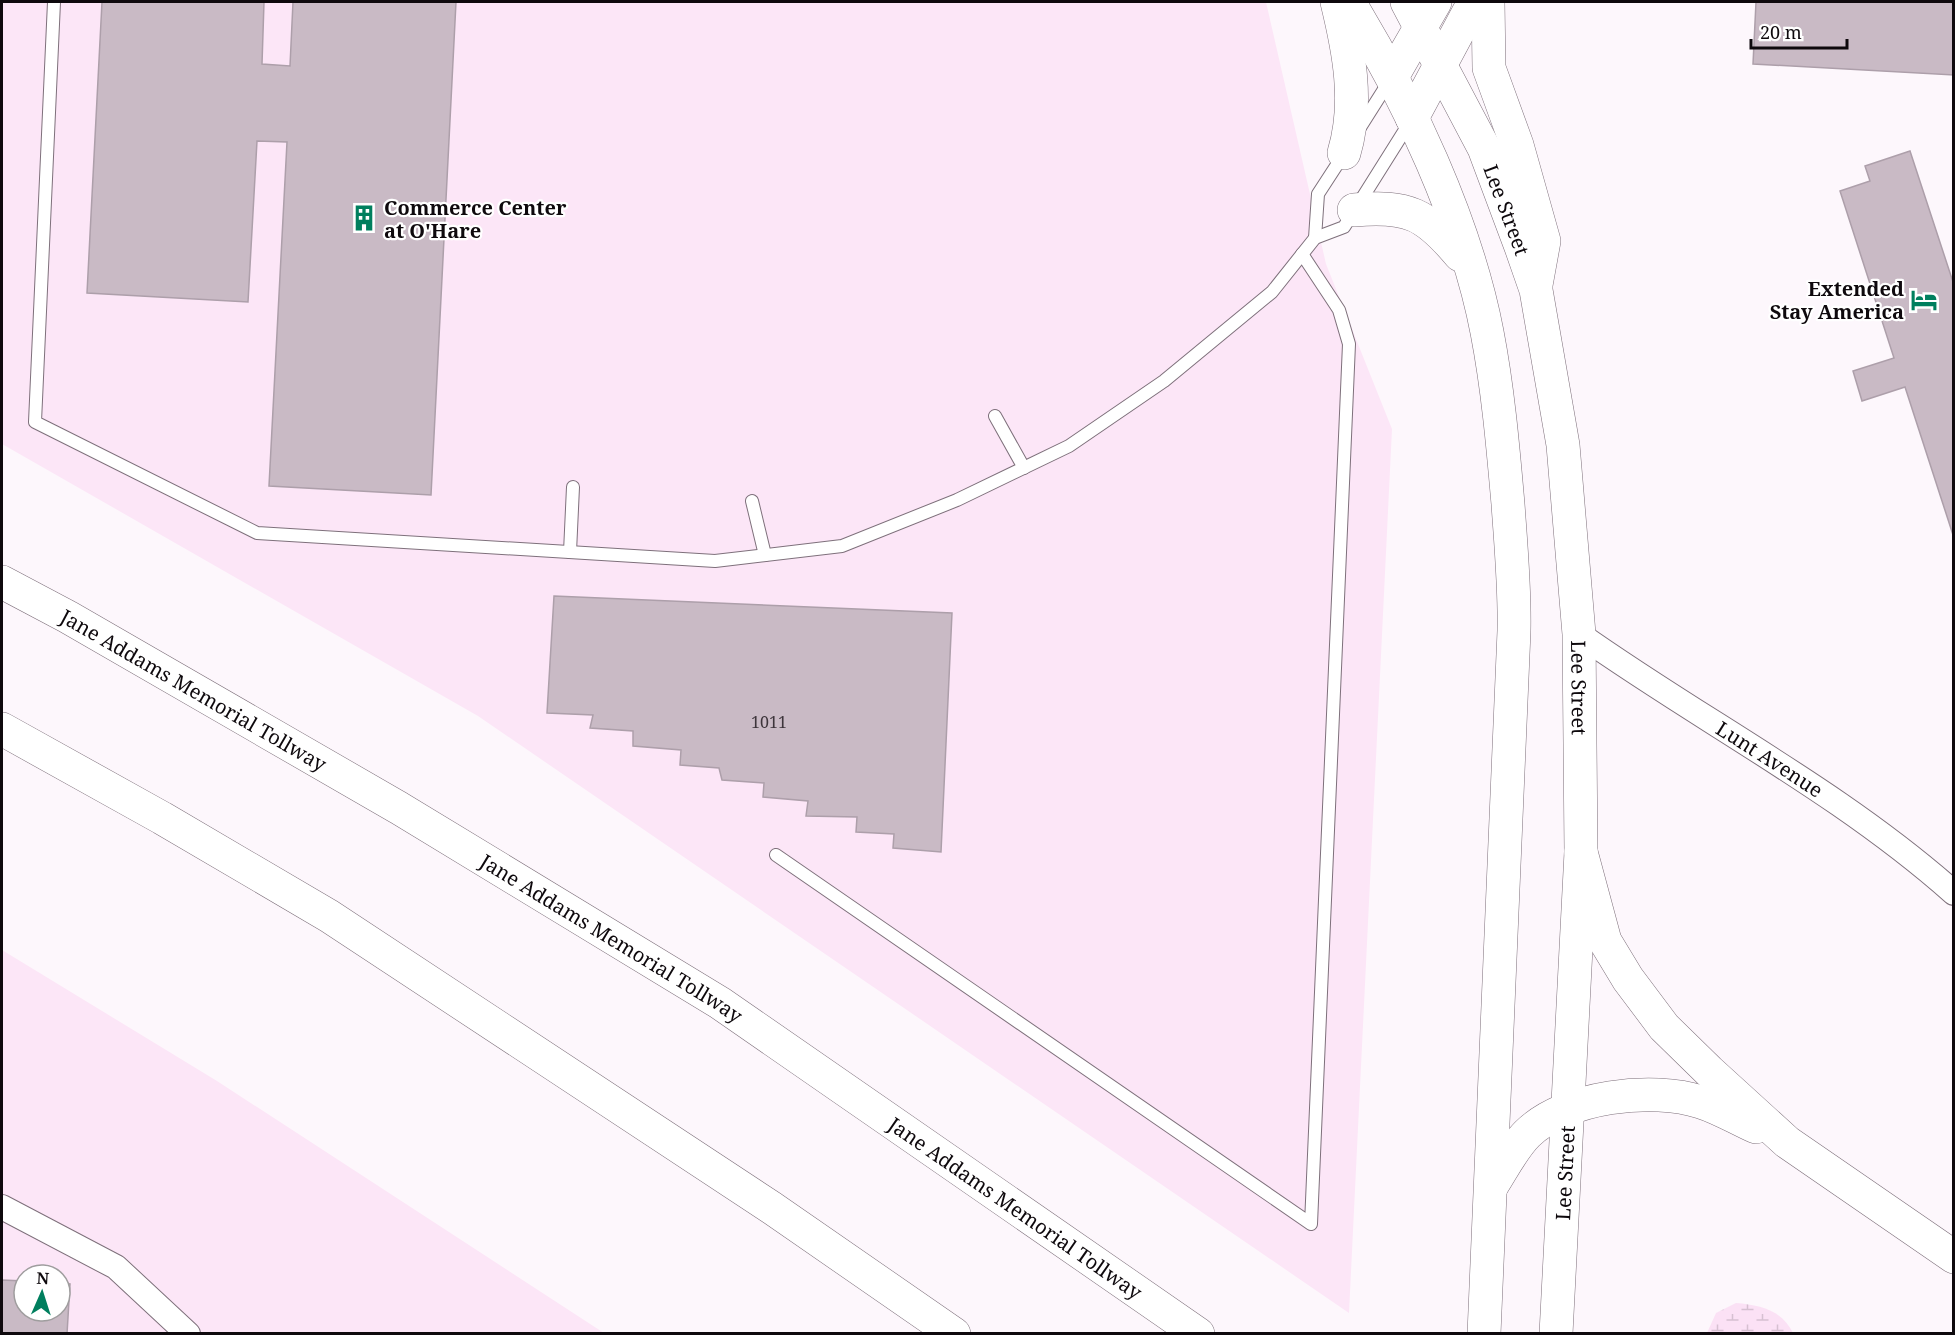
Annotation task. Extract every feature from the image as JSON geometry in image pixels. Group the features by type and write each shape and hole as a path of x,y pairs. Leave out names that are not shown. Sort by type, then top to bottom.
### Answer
{"main road":[{"path":"1337,2 1349,55 1352,96 1352,129 1344,153"},
{"path":"1349,2 1393,75 1439,182 1469,266 1487,330 1504,463 1515,596 1506,874 1484,1334"},
{"path":"1412,118 1474,2"},
{"path":"1488,2 1489,68 1517,145 1544,241 1536,290"},
{"name":"Lee Street","path":"1393,75 1421,9"},
{"name":"Lee Street","path":"1421,9 1441,64 1484,148 1536,290 1563,445 1579,634 1581,852 1556,1334"},
{"path":"1354,210 1383,207 1419,215 1441,231 1469,266"},
{"name":"Jane Addams Memorial Tollway","path":"2,582 68,617 399,808 720,1004 1198,1334"},
{"path":"2,729 162,818 329,916 772,1208 954,1334"},
{"path":"1581,852 1605,941 1638,993 1664,1027 1708,1071 1787,1142 1953,1257"},
{"path":"1491,1187 1527,1133 1568,1109 1611,1096 1657,1092 1702,1102 1787,1142"}],"street":[{"name":"Lunt Avenue","path":"1579,634 1863,819 1915,859 1953,893"},
{"path":"2,1207 116,1267 188,1334"}],"lane":[{"path":"54,2 35,422 257,533 715,561 842,546 957,500 1069,446 1164,381 1272,292 1315,238 1344,227 1412,118"},
{"path":"1315,238 1318,194 1393,75"},
{"path":"776,855 1311,1224 1349,344 1339,310 1302,254"},
{"path":"995,416 1024,468"},
{"path":"570,552 573,488"},
{"path":"752,501 765,555"}],"shaded area":[{"path":"2,2 1266,2 1326,264 1392,429 1349,1313 478,716 2,444"},
{"path":"2,950 217,1081 604,1333 2,1333"}],"green space":[{"path":"1736,1303 1769,1310 1783,1319 1793,1333 1707,1333 1716,1313"}],"building":[{"name":"Commerce Center at O'Hare","path":"102,2 264,2 262,64 290,66 293,2 456,2 431,495 269,486 287,142 257,141 248,302 87,293"},
{"path":"1756,2 1954,2 1954,75 1753,64"},
{"path":"1910,151 1954,285 1954,538 1905,387 1862,401 1853,371 1894,358 1840,191 1870,181 1865,166"},
{"path":"554,596 952,613 941,852 893,848 894,834 856,832 857,817 806,816 808,801 763,797 764,783 722,780 719,768 680,765 681,750 633,746 633,731 590,728 593,715 547,713"},
{"path":"2,1280 12,1280 12,1323 68,1323 67,1334 2,1334"}],"place":[{"name":"Commerce Center at O'Hare","path":"364,218"},
{"name":"Extended Stay America","path":"1924,300"}]}
